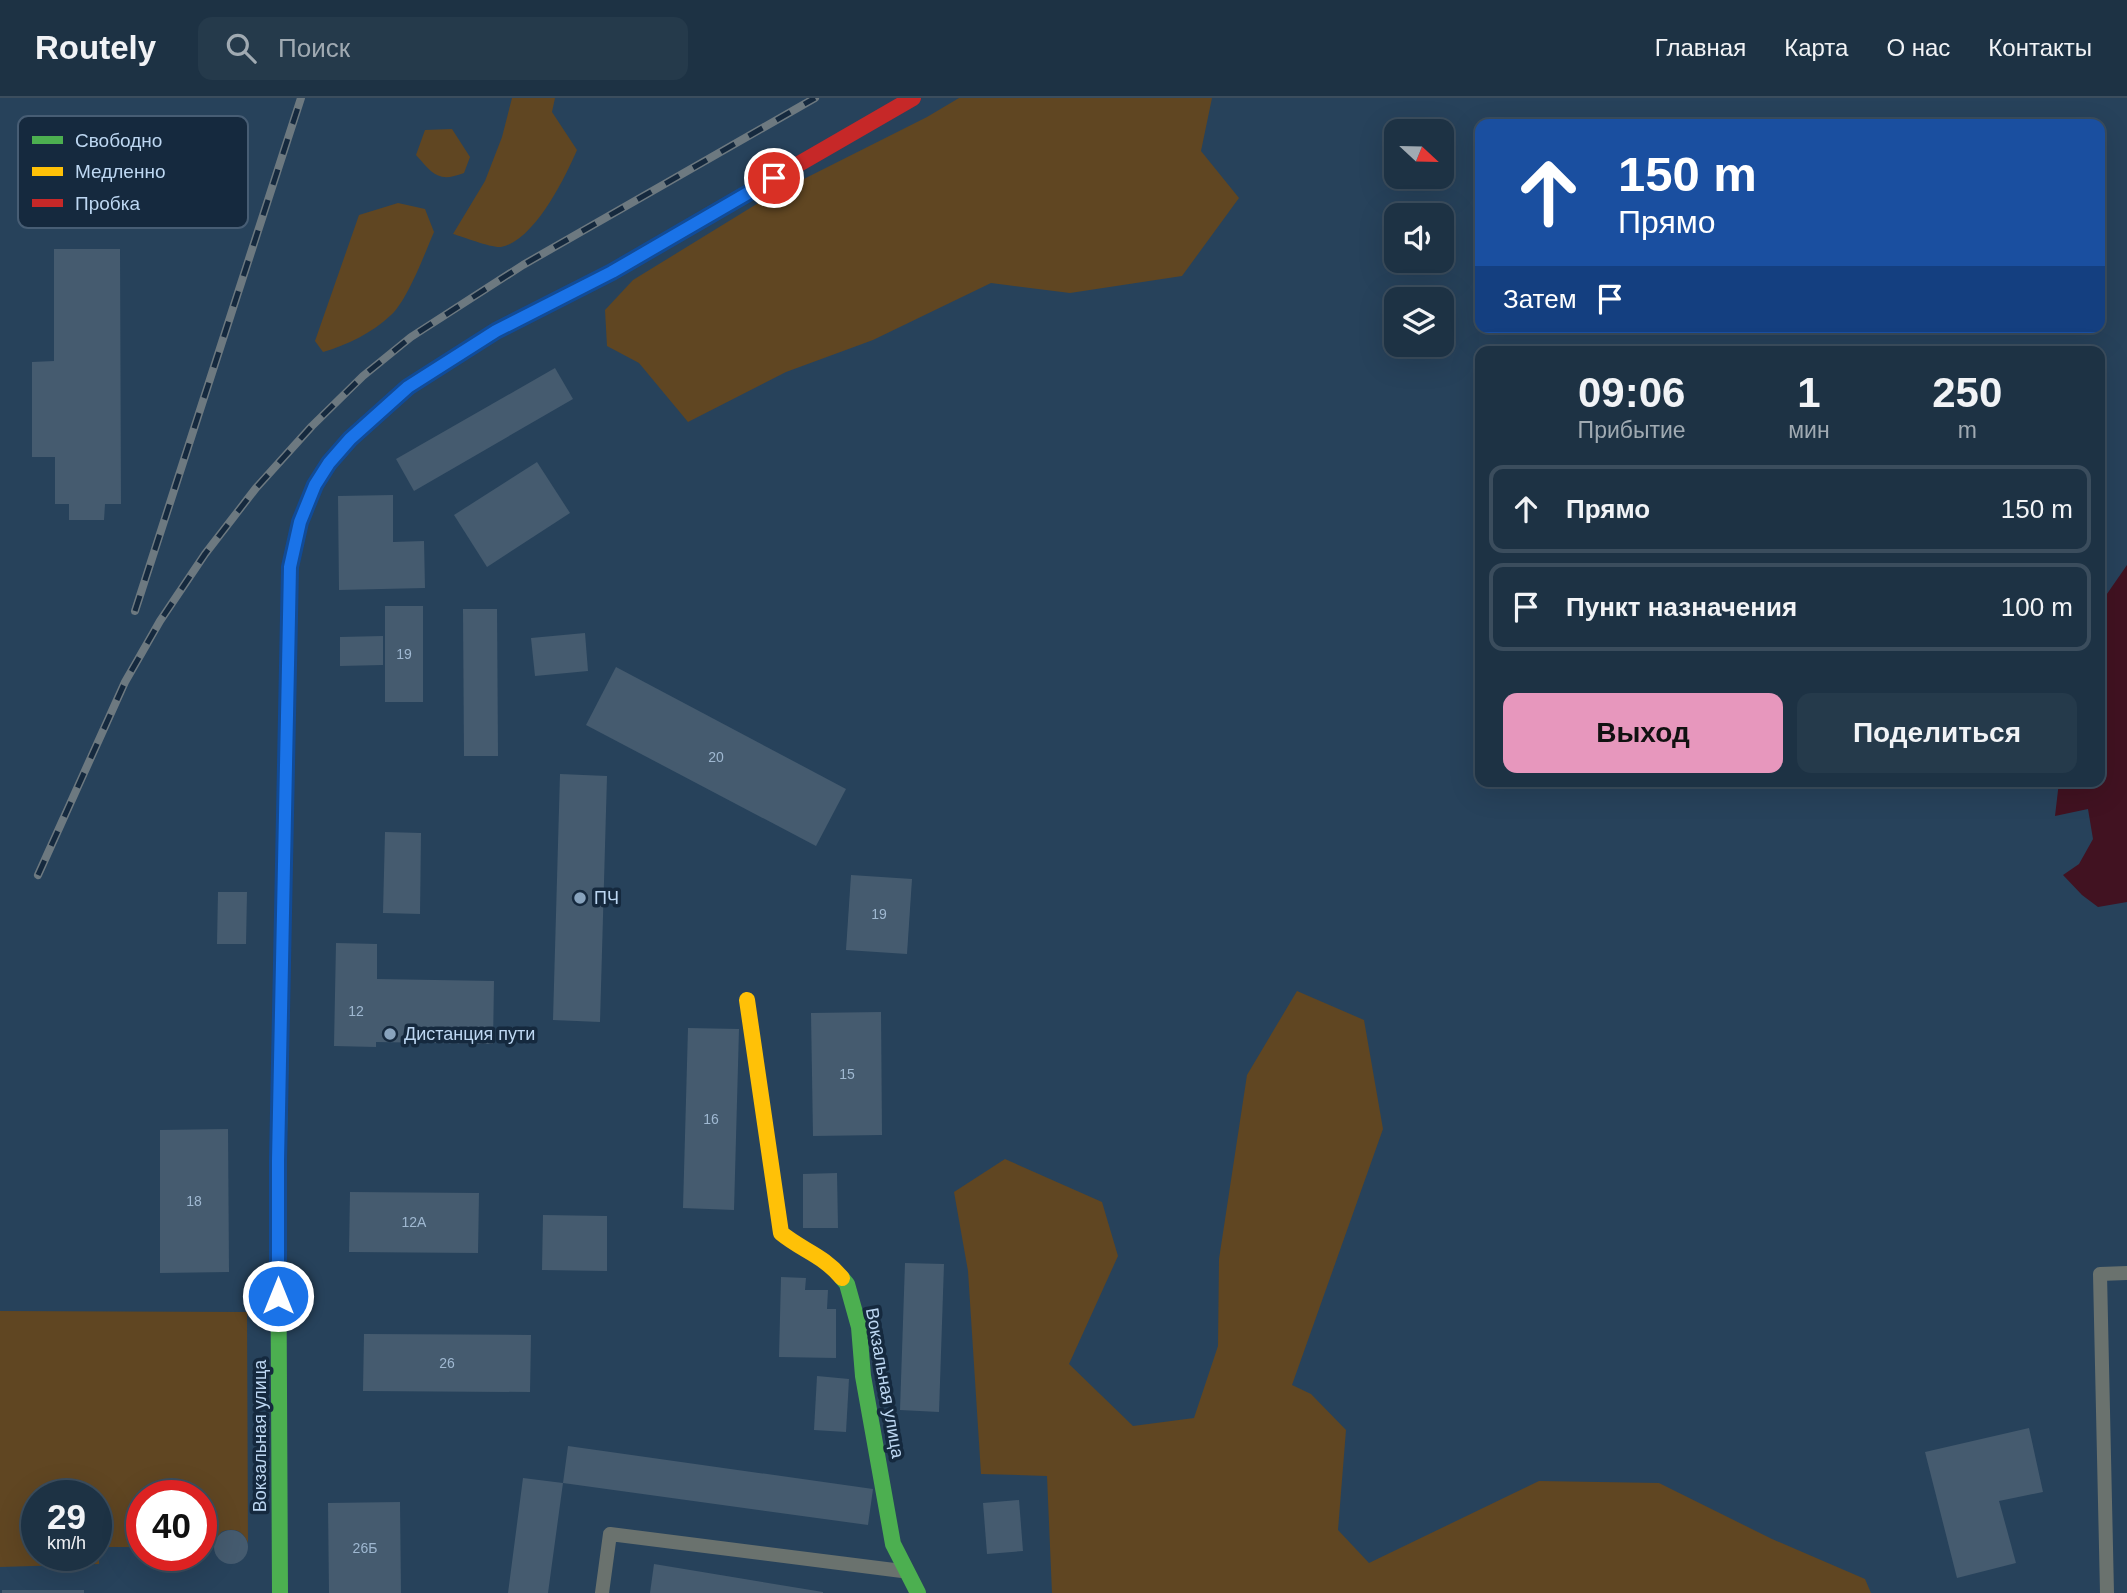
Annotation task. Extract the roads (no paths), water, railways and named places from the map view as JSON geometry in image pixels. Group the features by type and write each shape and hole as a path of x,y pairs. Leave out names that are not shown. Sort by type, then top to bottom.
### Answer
{"street":[{"name":"Вокзальная улица","path":"280,1593 278,1188 290,567 300,522 315,485 329,463 350,439 408,387 496,331 612,272 913,98"},
{"name":"Вокзальная улица","path":"747,1000 781,1233 830,1263 847,1284 859,1327 863,1376 893,1544 918,1593"}],"lane":[{"path":"2107,1593 2100,1274 2127,1273"},
{"path":"602,1593 610,1534 907,1572"}],"railway":[{"path":"135,611 301,98"},
{"path":"38,875 125,682 160,621 205,554 256,488 312,426 363,376 411,337 523,265 815,98"}],"place":[{"name":"ПЧ","path":"580,898"},
{"name":"Дистанция пути","path":"390,1034"}]}
